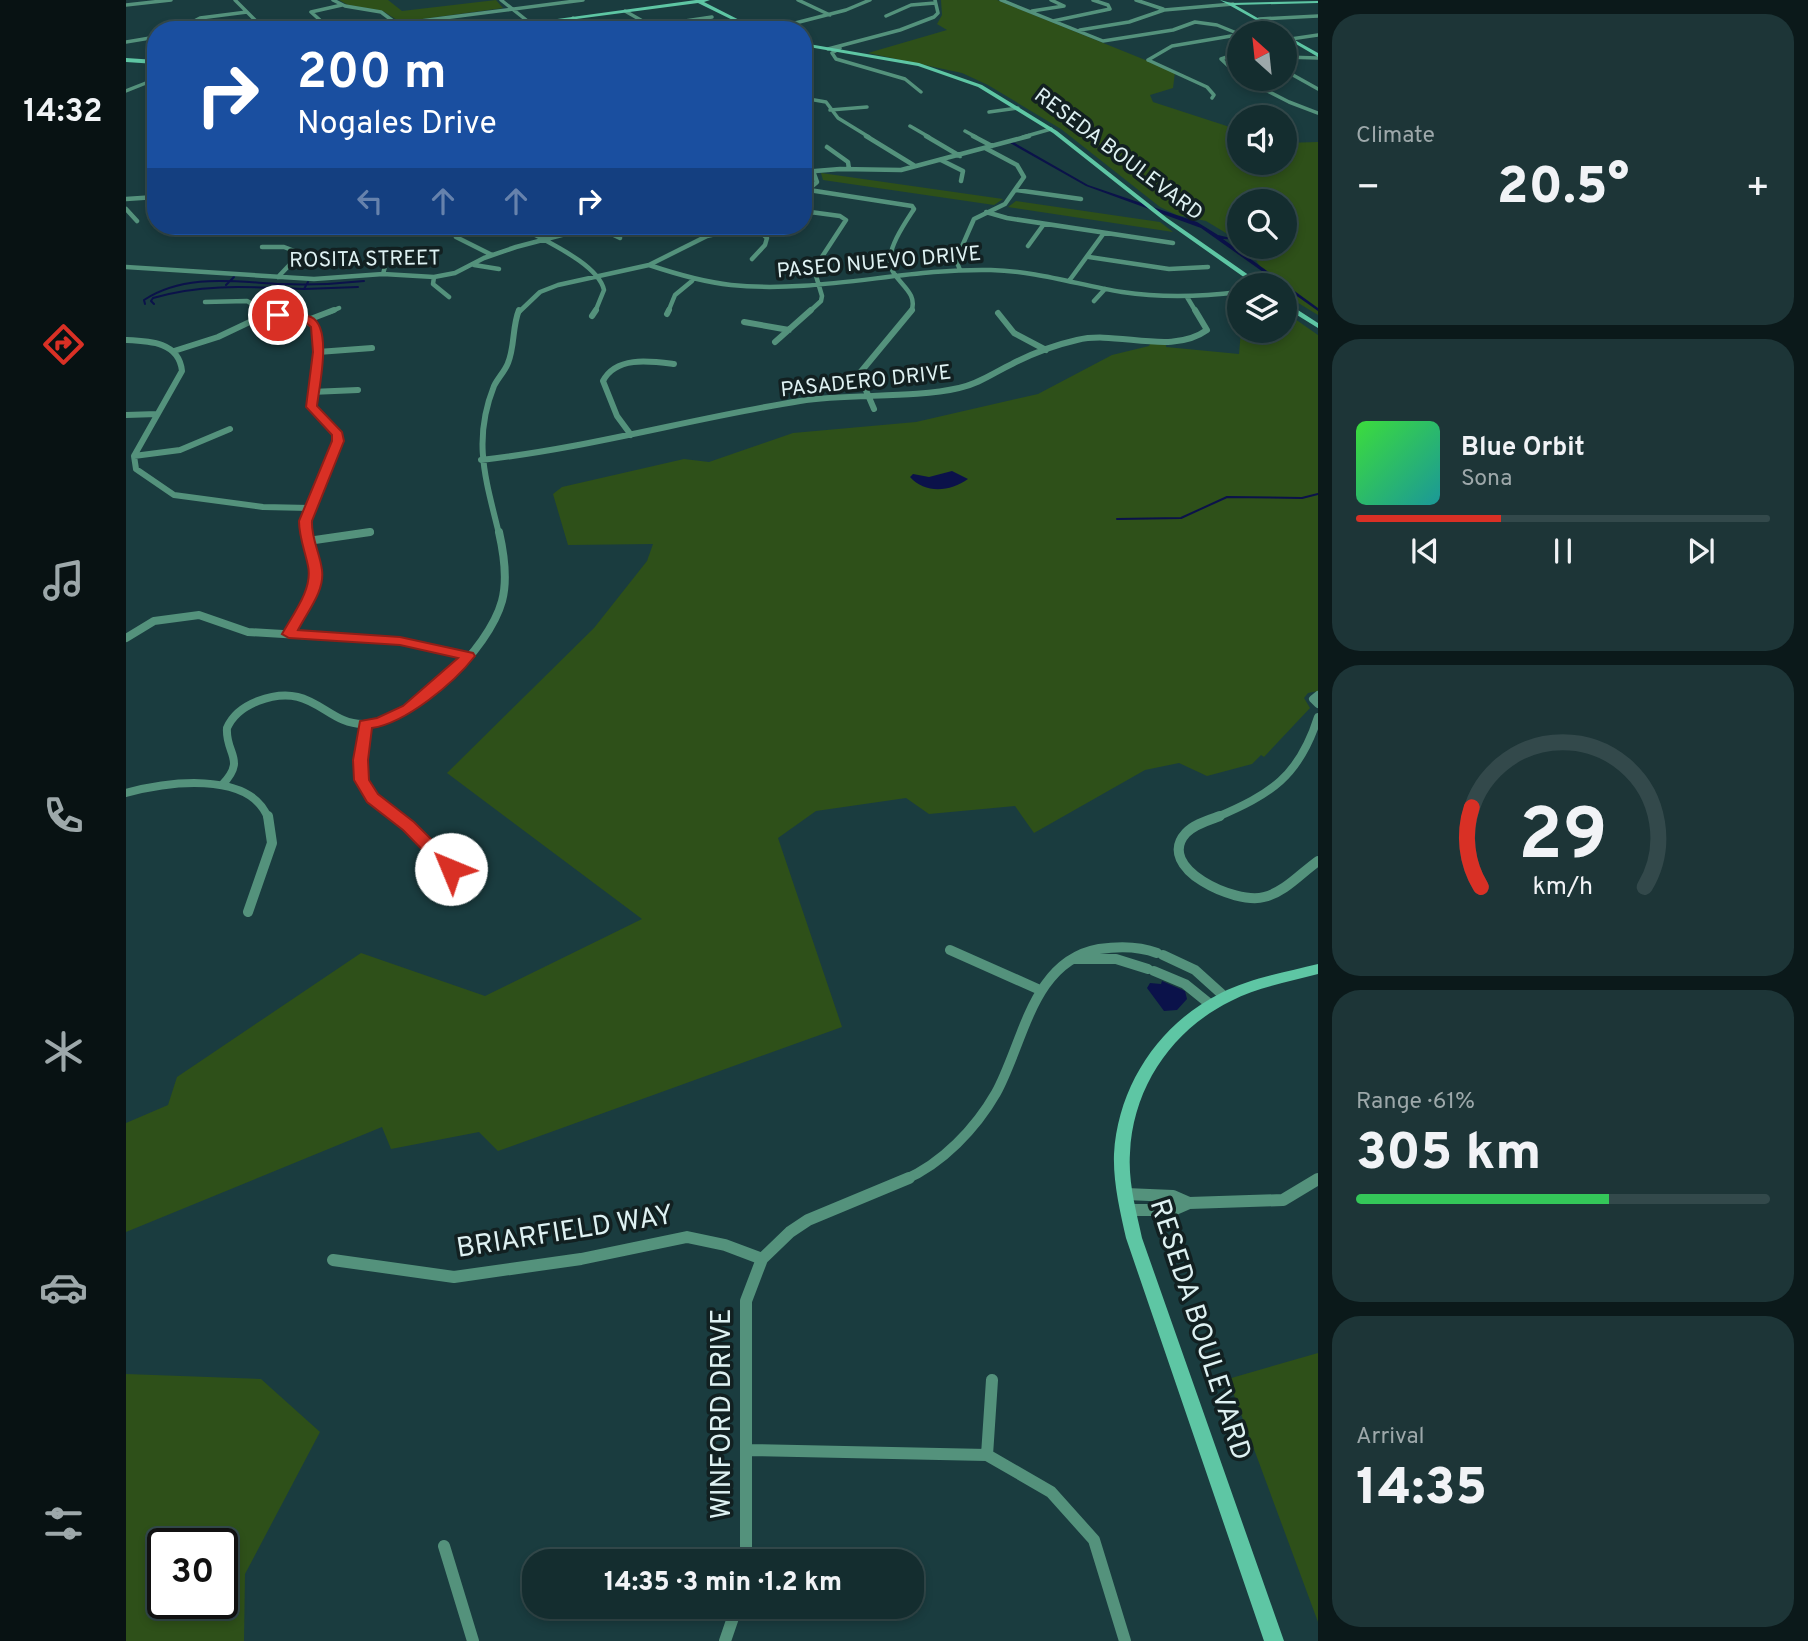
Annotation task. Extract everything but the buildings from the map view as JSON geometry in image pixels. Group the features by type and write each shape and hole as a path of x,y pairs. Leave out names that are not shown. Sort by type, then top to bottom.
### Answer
{"main road":[{"path":"547,21 708,0"},
{"path":"698,1 739,21"},
{"path":"1233,4 1318,2"},
{"path":"1297,43 1318,57"},
{"name":"RESEDA BOULEVARD","path":"812,46 945,72 1018,108 1051,129 1153,209 1242,273"},
{"path":"126,60 147,61"},
{"path":"1297,312 1318,326"},
{"name":"RESEDA BOULEVARD","path":"1274,1641 1134,1238 1122,1173 1123,1137 1142,1077 1176,1031 1225,997 1263,982 1318,969"}],"street":[{"path":"144,0 150,2"},
{"path":"126,5 171,0"},
{"path":"234,0 256,21"},
{"path":"333,0 342,5 381,12 393,21"},
{"path":"501,0 527,21"},
{"path":"419,21 583,0"},
{"path":"798,0 830,15"},
{"path":"805,21 856,7 870,0"},
{"path":"914,0 918,4"},
{"path":"1001,0 1103,41 1173,30 1195,22 1217,24 1227,29"},
{"path":"1028,11 1064,6 1051,0"},
{"path":"1052,21 1110,9 1108,5 1093,0"},
{"path":"1136,0 1164,10"},
{"path":"1222,0 1262,21"},
{"path":"1276,0 1284,4"},
{"path":"828,49 900,30 938,13 935,2 918,4 886,16"},
{"path":"1187,3 1198,7"},
{"path":"1077,30 1129,22 1164,10 1233,4"},
{"path":"321,21 311,12 342,5"},
{"path":"625,11 642,21"},
{"path":"195,21 247,12"},
{"path":"1259,19 1318,16"},
{"path":"573,18 578,21"},
{"path":"689,21 712,18"},
{"path":"1148,60 1172,46 1227,36"},
{"path":"1297,39 1318,36"},
{"path":"126,42 147,38"},
{"path":"852,43 836,50 832,55 836,59 905,79 921,92"},
{"path":"1297,57 1318,57"},
{"path":"1148,60 1209,88 1214,94 1212,98"},
{"path":"1297,77 1318,89"},
{"path":"126,91 147,81"},
{"path":"1269,91 1280,100 1293,105"},
{"path":"812,100 825,102 838,118 915,166"},
{"path":"1297,106 1318,113"},
{"path":"830,110 867,107"},
{"path":"989,112 1018,108"},
{"path":"910,126 960,156"},
{"path":"812,187 817,182 813,171 893,171 960,156 1051,129"},
{"path":"960,270 956,260 971,223 986,212 1005,204 1024,177 1022,169 965,131"},
{"path":"827,147 848,162 849,169"},
{"path":"941,160 965,173 961,180"},
{"path":"1016,190 1082,199"},
{"path":"812,193 912,206 914,209 890,259 896,276 913,295 914,309 861,370 860,379 874,409"},
{"path":"126,198 147,197"},
{"path":"126,209 138,221"},
{"path":"775,342 821,301 823,292 814,269 846,219 812,212"},
{"path":"986,212 1044,224 1173,243"},
{"path":"1028,246 1044,224"},
{"path":"1069,281 1104,233"},
{"path":"533,235 597,275 603,282 604,292 592,316"},
{"name":"ROSITA STREET","path":"126,267 314,279 383,274 434,277 454,273 492,255 560,235"},
{"path":"614,235 620,238"},
{"path":"222,785 232,773 235,762 226,738 230,721 237,713 258,701 299,696 344,721 365,724 380,722 408,709 468,656 503,602 506,579 481,460 493,389 509,361 520,308 549,288 649,265 712,235"},
{"path":"752,259 765,245 767,238 764,235"},
{"path":"456,237 492,255"},
{"path":"262,247 284,247 297,252 298,256 278,277"},
{"path":"383,274 389,252"},
{"path":"1089,257 1169,269 1208,267"},
{"path":"474,265 499,269"},
{"name":"PASEO NUEVO DRIVE","path":"649,265 692,281 750,288 960,270 1015,271 1105,289 1187,297 1227,293"},
{"path":"434,277 433,284 449,297"},
{"path":"667,314 675,295 692,281"},
{"path":"1094,301 1105,289"},
{"name":"PASADERO DRIVE","path":"481,460 535,454 802,401 969,386 1019,360 1076,340 1102,335 1167,341 1198,337 1206,327 1187,297"},
{"path":"205,302 247,301 265,309 267,316"},
{"path":"308,320 339,308"},
{"path":"998,313 1014,333 1046,350"},
{"path":"174,351 218,337 249,320 267,316 289,316 308,320 316,326 318,352 311,407 338,434 338,441 305,521 316,570 315,586 289,634"},
{"path":"744,322 789,331"},
{"path":"126,340 156,344 174,351 183,364 182,371 134,456 136,469 174,495 263,507 310,508"},
{"path":"318,352 372,348"},
{"path":"631,435 617,416 603,381 604,375 611,369 630,363 674,364"},
{"path":"312,392 358,390"},
{"path":"126,415 157,414"},
{"path":"134,456 180,450 230,429"},
{"path":"308,541 371,532"},
{"path":"126,638 154,621 185,615 209,617 248,632 400,641 468,656"},
{"path":"1318,695 1314,699 1318,704"},
{"path":"1318,717 1307,749 1296,769 1271,790 1196,826 1184,835 1180,845 1181,859 1192,874 1231,897 1254,899 1274,895 1318,861"},
{"path":"365,724 360,760 362,780 373,798 409,826 451,869"},
{"path":"1307,749 1318,752"},
{"path":"126,793 188,780 222,785 244,793 256,802 269,821 272,834 271,846 248,912"},
{"name":"WINFORD DRIVE","path":"746,1549 746,1301 762,1259 790,1232 808,1220 918,1174 963,1137 980,1119 998,1091 1040,990 1057,971 1082,952 1116,946 1160,954 1195,970 1225,997"},
{"path":"950,950 1040,990"},
{"path":"1074,960 1116,959 1151,970 1185,984 1211,1005"},
{"path":"1127,1202 1173,1196 1189,1203 1283,1200 1318,1179"},
{"name":"BRIARFIELD WAY","path":"332,1260 454,1277 581,1259 687,1237 725,1245 762,1259"},
{"path":"987,1455 992,1381"},
{"path":"747,1450 987,1455 1051,1492 1094,1540 1125,1641"},
{"path":"444,1546 473,1641"},
{"path":"725,1641 733,1619"}],"green space":[{"path":"339,0 388,0 402,11 496,0 503,8 398,21 383,11 348,5"},
{"path":"941,0 997,0 1175,72 1173,88 1150,95 1153,102 1227,126 1227,175 1297,175 1297,143 1318,142 1318,315 1297,302 1297,273 1264,273 1255,259 1297,259 1297,189 1227,189 1227,234 1206,221 1177,215 1160,207 1061,129 988,85 962,73 868,53 947,30 937,24 942,15"},
{"path":"821,173 1003,199 994,205 823,180"},
{"path":"1016,201 1160,222 1173,232 1008,207"},
{"path":"1297,320 1318,335 1318,691 1308,693 1304,698 1310,708 1264,757 1261,755 1252,764 1207,776 1179,763 1145,770 1034,833 1015,806 929,814 906,798 816,811 778,838 842,1027 498,1151 479,1132 391,1149 382,1127 126,1232 126,1123 168,1105 177,1077 361,953 485,996 642,919 447,773 594,628 647,561 653,544 568,545 553,494 562,487 684,459 709,462 793,433 916,422 1038,394 1112,355 1149,346 1151,342 1166,344 1166,347 1239,354 1240,343 1297,343"},
{"path":"1318,1353 1318,1622 1228,1379"},
{"path":"126,1374 261,1379 320,1432 245,1574 244,1641 126,1641"}],"shaded area":[{"path":"1013,142 1088,185 1197,222 1218,235 1227,237 1223,239 1227,242 1227,246 1201,228 1086,186 1010,143"},
{"path":"1245,259 1251,259 1270,273 1264,273"},
{"path":"1297,293 1318,308 1318,311 1297,296"},
{"path":"952,471 968,479 946,489 930,489 910,477 913,474 929,477"},
{"path":"1162,981 1185,991 1187,999 1177,1010 1164,1011 1147,988 1150,983 1161,984"}],"waterway":[{"path":"230,281 234,277"},
{"path":"145,304 144,300 177,286 230,281"},
{"path":"226,285 230,281"},
{"path":"230,281 307,284"},
{"path":"307,284 364,281"},
{"path":"304,289 307,284"},
{"path":"154,304 151,301 153,298 190,290 228,287 304,289"},
{"path":"304,289 358,287"},
{"path":"1117,519 1181,518 1227,497 1302,498 1318,494"}],"route":[{"path":"278,315 298,317 316,326 318,361 311,407 338,434 338,441 305,521 316,570 315,586 289,634 400,641 468,656 459,667 408,709 380,722 365,724 360,760 362,780 373,798 409,826 451,869"}]}
